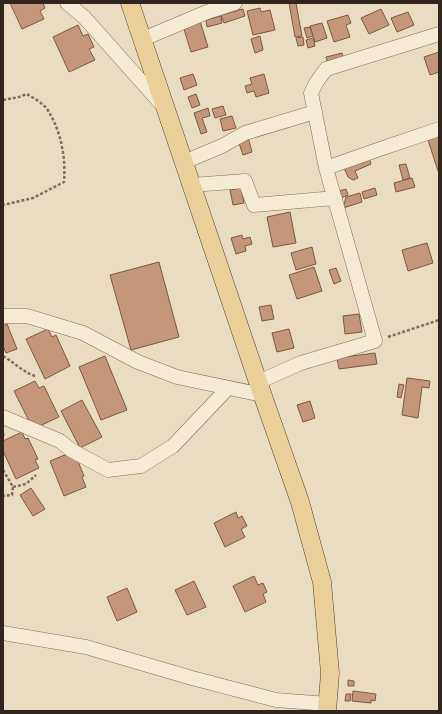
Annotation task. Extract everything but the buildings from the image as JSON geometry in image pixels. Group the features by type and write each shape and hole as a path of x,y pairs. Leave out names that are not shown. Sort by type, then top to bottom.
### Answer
{"main road":[{"path":"130,3 260,389 300,502 322,582 330,673 327,707"}],"street":[{"path":"67,3 84,17 165,108"},
{"path":"143,38 207,12 235,3"},
{"path":"3,316 27,316 83,333 138,362 177,377 228,388 260,389 302,363 374,341 326,168 311,94 316,83 326,70 439,34"},
{"path":"184,162 222,146 245,133 315,112"},
{"path":"326,168 439,129"},
{"path":"192,185 245,181 254,205 335,198"},
{"path":"3,417 60,441 71,450 108,470 115,470 141,466 173,446 228,388"},
{"path":"3,633 86,647 192,678 276,700 327,707"}],"path":[{"path":"3,100 19,98 27,94 46,108 58,129 65,167 64,182 33,198 3,205"},
{"path":"374,341 439,320"},
{"path":"3,356 17,364 25,373 35,376"},
{"path":"3,470 13,487 12,496 3,496"},
{"path":"13,487 26,484 36,475"}]}
